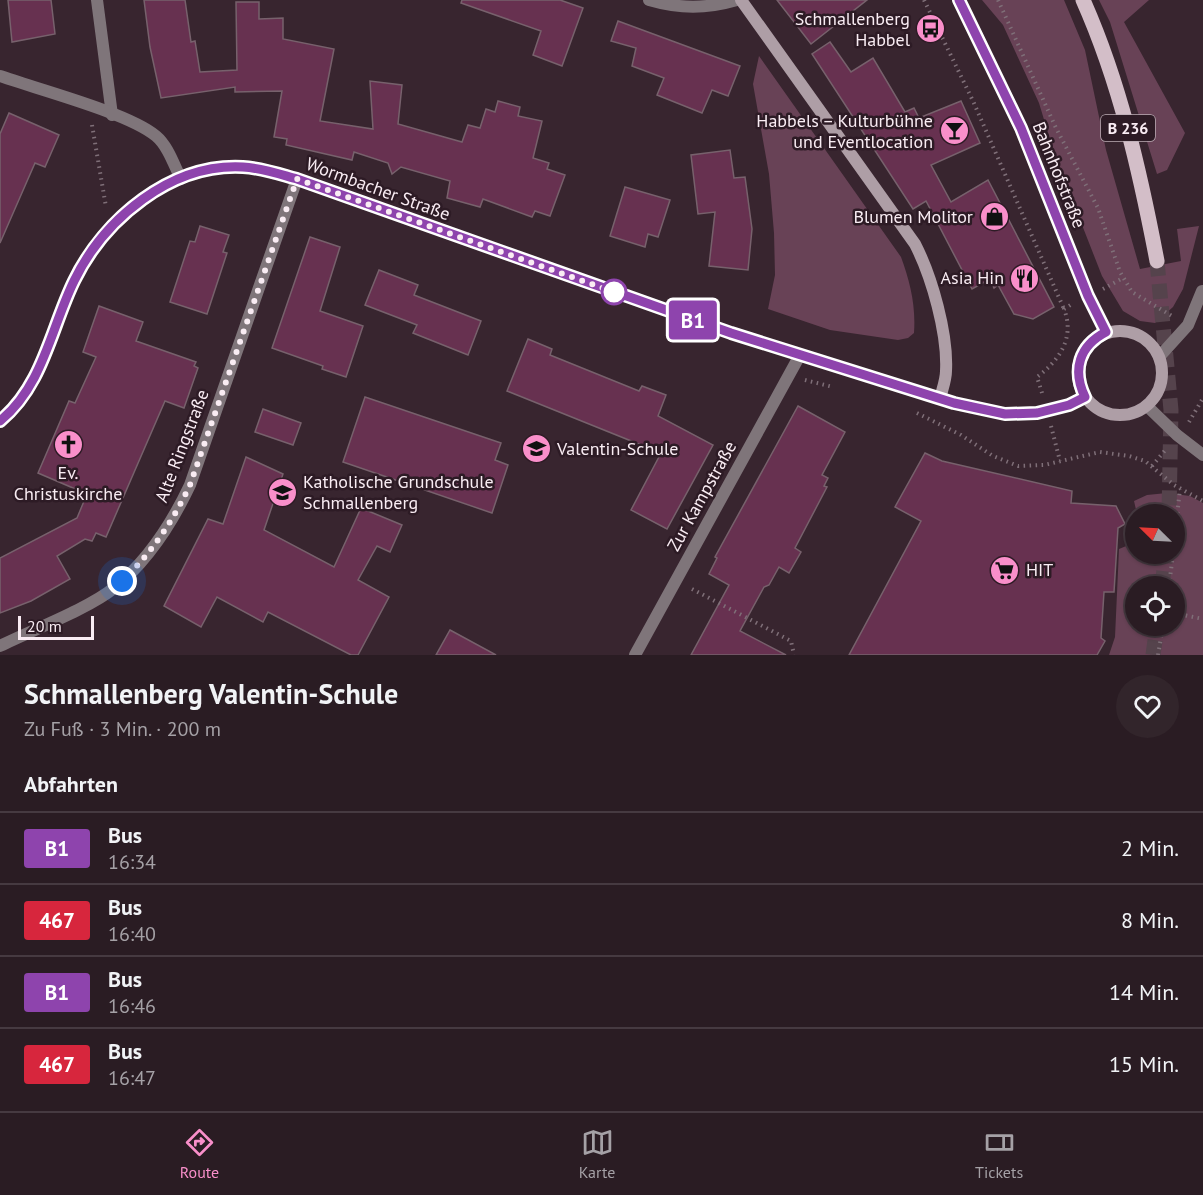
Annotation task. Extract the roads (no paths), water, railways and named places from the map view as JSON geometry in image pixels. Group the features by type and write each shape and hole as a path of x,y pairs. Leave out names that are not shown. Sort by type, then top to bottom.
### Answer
{"main road":[{"path":"739,0 915,244 923,260 940,323 946,371 940,399"},
{"name":"Bahnhofstraße","path":"959,0 1021,128 1088,296 1106,332"},
{"name":"B 236","path":"1083,0 1106,57 1126,121 1145,196 1157,261"},
{"name":"Wormbacher Straße","path":"0,421 19,401 35,376 48,350 73,283 88,254 109,229 130,209 154,192 181,179 213,170 244,167 297,179 731,333 940,399 1005,414 1047,412 1085,397"},
{"path":"1125,331 1143,337 1159,357 1162,370 1161,383 1156,396 1147,406 1134,413 1119,415 1105,413 1085,397 1079,384 1077,370 1080,358 1095,338 1106,332 1125,331"}],"street":[{"path":"97,0 112,114"},
{"path":"649,0 671,6 703,8 739,0"},
{"path":"1,79 112,114 156,136 181,179"},
{"name":"Alte Ringstraße","path":"0,646 113,589 147,555 168,525 190,485 297,179"},
{"path":"1159,357 1188,325 1202,291"},
{"name":"Zur Kampstraße","path":"635,655 800,355"},
{"path":"1147,406 1177,435 1203,455"}],"tunnel":[{"path":"1157,261 1171,410 1169,504"},
{"path":"1163,576 1165,564"},
{"path":"1153,655 1156,636"}],"place":[{"name":"Schmallenberg Habbel","path":"931,29"},
{"name":"Habbels – Kulturbühne und Eventlocation","path":"954,131"},
{"name":"Blumen Molitor","path":"994,217"},
{"name":"Asia Hin","path":"1025,278"},
{"name":"Ev. Christuskirche","path":"68,444"},
{"name":"Valentin-Schule","path":"536,449"},
{"name":"Katholische Grundschule Schmallenberg","path":"282,492"},
{"name":"HIT","path":"1005,570"}]}
